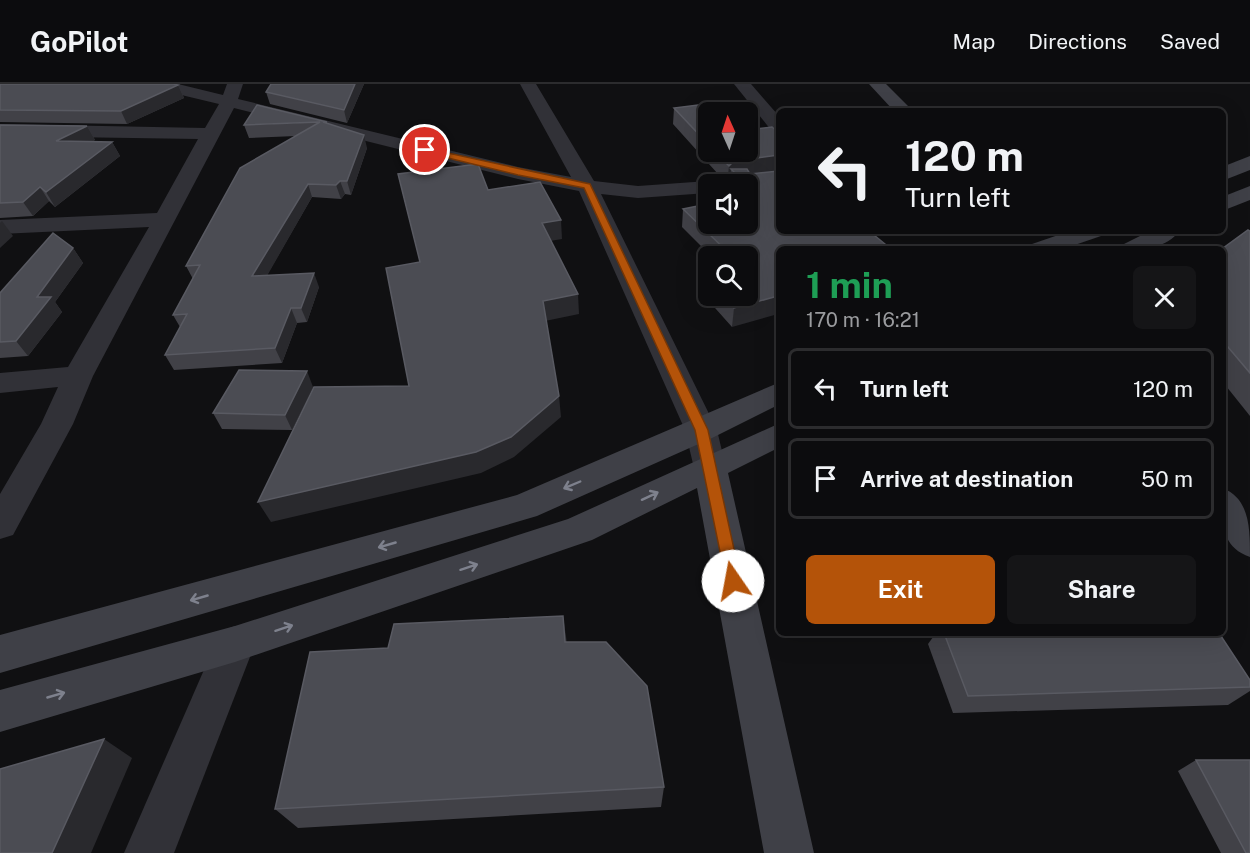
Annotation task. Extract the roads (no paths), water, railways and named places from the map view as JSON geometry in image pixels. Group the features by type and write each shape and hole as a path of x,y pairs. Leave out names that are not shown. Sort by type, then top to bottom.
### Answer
{"main road":[{"path":"877,84 901,108"},
{"path":"1226,174 1250,162"},
{"path":"1226,203 1250,192"},
{"path":"1027,234 1038,246"},
{"path":"1050,246 1084,234"},
{"path":"1138,246 1162,234"},
{"path":"0,711 235,644 579,530 706,449 776,395"},
{"path":"0,654 525,506 706,449 776,435"},
{"path":"706,449 789,853"},
{"path":"1226,507 1250,542"}],"street":[{"path":"158,84 232,92 518,173 587,186 638,192 698,188"},
{"path":"528,84 587,186 706,449"},
{"path":"742,84 776,124"},
{"path":"0,525 57,424 78,376 166,219 232,92"},
{"path":"0,130 211,134"},
{"path":"0,227 166,219"},
{"path":"0,383 78,376"},
{"path":"149,853 235,644"}]}
